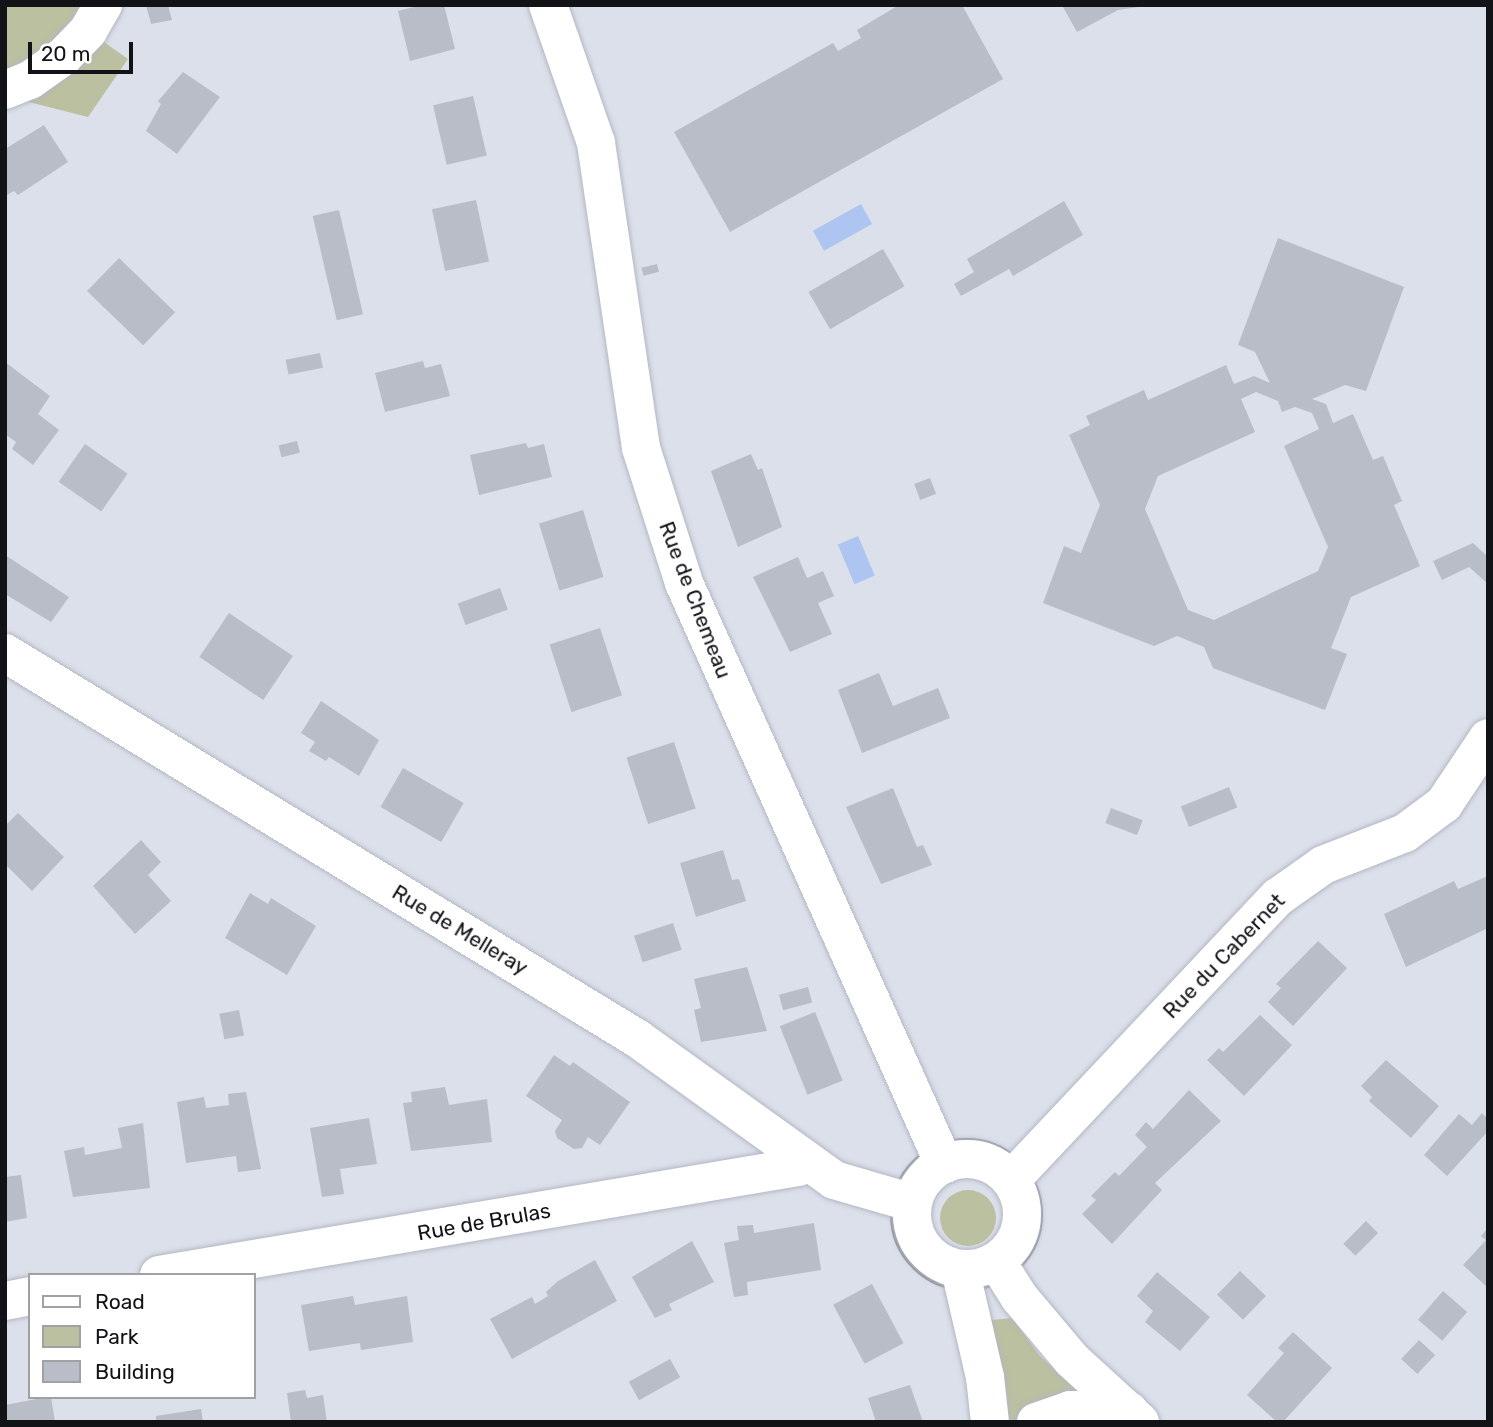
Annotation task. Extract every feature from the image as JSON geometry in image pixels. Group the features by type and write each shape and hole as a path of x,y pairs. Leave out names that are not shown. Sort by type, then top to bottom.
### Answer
{"street":[{"path":"5,90 30,80 64,56 88,31 103,5"},
{"name":"Rue de Chemeau","path":"548,5 596,143 641,449 684,583 940,1155"},
{"name":"Rue de Melleray","path":"5,653 638,1039 834,1180 903,1201"},
{"name":"Rue du Cabernet","path":"1018,1173 1278,897 1323,865 1405,833 1444,804 1488,738"},
{"path":"990,1422 985,1377 962,1280 917,1239 903,1201 928,1175 940,1155 988,1163 1018,1173 1020,1233 1002,1270"},
{"name":"Rue de Brulas","path":"171,1273 798,1167 804,1159"},
{"path":"962,1280 1002,1270"},
{"path":"1002,1270 1072,1360 1135,1417"},
{"path":"5,1301 28,1296"},
{"path":"1036,1422 1070,1410 1135,1417"}],"path":[{"path":"974,1140 1002,1149 1018,1173 1041,1200 1042,1218 1033,1253 1002,1270 962,1280 928,1280 908,1261 895,1236 909,1168 974,1140"}],"green space":[{"path":"5,5 87,5 77,23 128,59 88,117 17,99 5,107"},
{"path":"963,1190 973,1190 988,1198 994,1207 994,1229 988,1238 973,1246 963,1246 945,1234 940,1223 940,1213 952,1195"},
{"path":"1012,1318 1040,1356 1082,1395 1021,1422 1005,1422 982,1321"}],"water":[{"path":"861,204 872,224 824,251 813,231"},
{"path":"858,536 875,576 855,584 838,545"}],"building":[{"path":"146,5 168,5 172,20 151,24"},
{"path":"422,5 444,5 455,49 410,61 398,11"},
{"path":"899,5 962,5 1003,79 730,232 674,132 833,43 838,51 861,38 857,30"},
{"path":"1062,5 1138,7 1118,10 1077,32"},
{"path":"183,72 220,97 177,154 146,131 161,104 158,101"},
{"path":"473,96 487,155 447,165 433,105"},
{"path":"44,125 68,162 18,195 14,191 5,196 5,149"},
{"path":"476,200 489,262 445,271 432,209"},
{"path":"1064,201 1083,235 1013,276 1009,269 961,296 954,284 974,272 967,259"},
{"path":"339,210 363,314 337,320 313,216"},
{"path":"1278,238 1404,287 1366,391 1345,385 1312,399 1326,404 1333,423 1353,414 1373,460 1383,456 1402,501 1394,505 1420,566 1351,597 1331,648 1347,654 1325,710 1213,668 1204,647 1177,636 1154,646 1043,603 1064,546 1081,553 1100,505 1069,435 1090,425 1086,416 1144,390 1148,400 1226,365 1234,384 1254,376 1270,383 1255,352 1238,345","holes":["1256,392 1278,401 1282,412 1295,407 1312,413 1319,429 1284,446 1328,547 1318,571 1214,620 1188,610 1145,509 1158,476 1255,432 1241,399"]},
{"path":"883,249 904,286 830,329 809,292"},
{"path":"119,258 175,312 143,345 87,291"},
{"path":"657,264 659,272 643,276 641,268"},
{"path":"320,353 323,368 289,374 286,360"},
{"path":"423,361 425,368 441,364 450,396 385,412 375,373"},
{"path":"5,362 50,396 38,414 59,430 33,465 12,449 16,442 5,434"},
{"path":"297,441 300,453 281,457 279,446"},
{"path":"526,443 528,448 544,444 552,477 479,495 470,455"},
{"path":"85,444 128,474 101,512 59,482"},
{"path":"751,454 758,470 762,468 782,527 738,547 711,471"},
{"path":"930,478 936,494 920,500 914,484"},
{"path":"583,510 603,577 559,590 539,523"},
{"path":"1473,543 1488,557 1488,584 1469,567 1442,580 1433,561"},
{"path":"5,555 69,597 51,622 5,594"},
{"path":"798,557 807,578 823,571 834,596 818,603 832,634 790,652 753,577"},
{"path":"500,588 508,610 466,625 458,603"},
{"path":"229,613 293,656 263,700 199,657"},
{"path":"600,628 622,696 572,712 550,644"},
{"path":"879,673 893,706 938,688 950,718 862,753 838,690"},
{"path":"321,701 379,740 359,776 329,757 326,761 309,751 315,742 301,733"},
{"path":"674,742 696,809 648,824 626,757"},
{"path":"403,768 464,803 441,842 380,807"},
{"path":"1229,787 1237,807 1189,827 1181,806"},
{"path":"893,788 917,847 923,845 932,865 881,884 846,807"},
{"path":"1111,808 1143,820 1137,835 1105,823"},
{"path":"18,813 64,857 32,891 5,864 5,826"},
{"path":"141,840 161,862 148,875 171,901 135,934 93,886"},
{"path":"723,850 732,880 739,879 746,901 696,917 680,863"},
{"path":"1488,876 1488,928 1406,967 1384,914 1454,881 1458,889"},
{"path":"250,893 268,904 271,898 316,926 287,975 225,938"},
{"path":"673,923 682,950 643,962 634,936"},
{"path":"1318,941 1347,968 1293,1026 1268,1002 1281,988 1276,984"},
{"path":"747,967 767,1031 701,1042 694,1010 701,1008 694,979"},
{"path":"808,987 812,1002 783,1010 779,995"},
{"path":"239,1010 244,1036 224,1039 219,1014"},
{"path":"815,1012 843,1081 807,1095 780,1026"},
{"path":"1260,1015 1292,1045 1244,1096 1207,1060 1219,1048 1223,1052"},
{"path":"554,1055 570,1066 573,1062 630,1102 600,1145 588,1137 582,1148 574,1149 557,1138 555,1131 562,1120 526,1096"},
{"path":"1386,1060 1439,1106 1411,1138 1369,1101 1372,1097 1361,1086"},
{"path":"445,1087 449,1105 487,1099 492,1142 411,1151 403,1103 412,1102 411,1092"},
{"path":"1189,1090 1221,1121 1155,1183 1162,1190 1112,1244 1082,1214 1096,1200 1091,1196 1115,1172 1119,1176 1147,1147 1135,1135 1146,1122 1153,1129"},
{"path":"246,1092 261,1169 238,1172 236,1156 186,1163 177,1102 204,1097 206,1108 229,1105 228,1094"},
{"path":"1482,1113 1488,1119 1488,1131 1447,1176 1424,1155 1459,1114 1472,1125"},
{"path":"369,1118 377,1164 340,1169 344,1194 322,1197 310,1128"},
{"path":"143,1123 150,1188 73,1197 64,1151 84,1147 85,1155 122,1148 118,1128"},
{"path":"21,1175 27,1218 5,1222 5,1177"},
{"path":"1366,1221 1378,1233 1355,1256 1343,1244"},
{"path":"814,1223 821,1270 747,1282 748,1295 734,1297 724,1243 739,1240 737,1226 753,1225 754,1233"},
{"path":"1488,1228 1488,1288 1463,1265 1486,1240 1481,1236"},
{"path":"692,1241 714,1282 669,1304 672,1310 655,1318 632,1277"},
{"path":"595,1260 617,1301 512,1359 490,1319 532,1297 535,1304 548,1296 546,1292 558,1281"},
{"path":"1240,1271 1266,1296 1243,1320 1217,1295"},
{"path":"1157,1272 1210,1317 1180,1351 1145,1322 1153,1311 1137,1296"},
{"path":"872,1284 903,1343 865,1364 833,1305"},
{"path":"1443,1291 1467,1312 1442,1341 1418,1320"},
{"path":"353,1296 355,1305 407,1296 413,1342 361,1350 360,1343 309,1351 301,1305"},
{"path":"1293,1332 1332,1368 1283,1422 1277,1422 1247,1395 1284,1353 1278,1348"},
{"path":"1419,1340 1435,1355 1417,1374 1401,1359"},
{"path":"670,1359 680,1377 639,1400 629,1382"},
{"path":"910,1385 923,1422 876,1422 868,1398"},
{"path":"305,1390 307,1398 323,1395 327,1422 291,1422 287,1393"},
{"path":"51,1399 55,1422 5,1422 5,1405"},
{"path":"201,1409 203,1422 156,1422 156,1416"}]}
